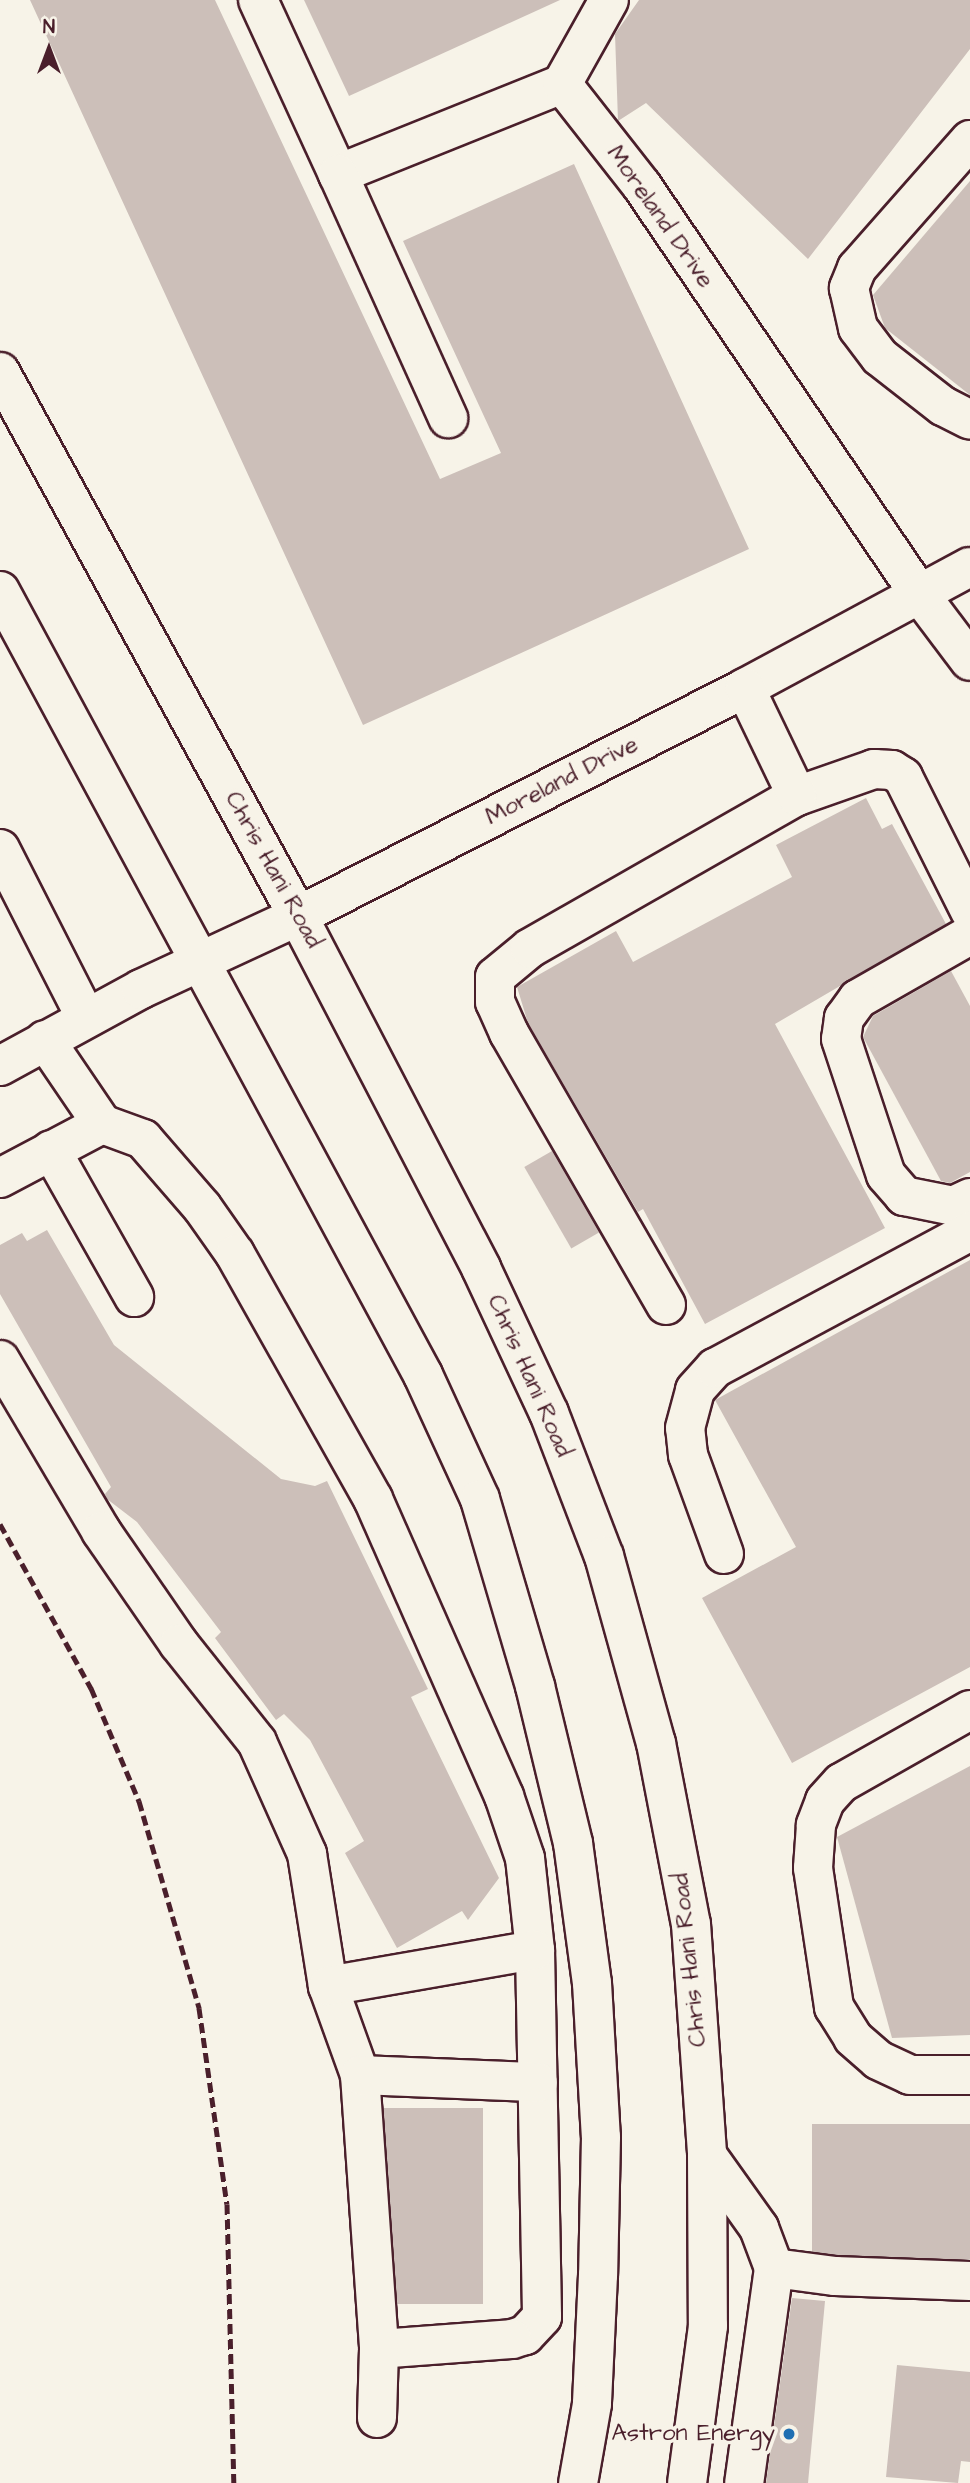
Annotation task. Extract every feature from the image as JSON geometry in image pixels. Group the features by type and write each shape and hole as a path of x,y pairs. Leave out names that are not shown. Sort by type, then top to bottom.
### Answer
{"main road":[{"path":"258,0 448,418"},
{"path":"338,174 562,84 609,0"},
{"name":"Moreland Drive","path":"562,84 642,186 921,596 970,661"},
{"path":"970,140 856,268 849,288 858,328 880,357 943,406 970,420"},
{"name":"Chris Hani Road","path":"0,372 299,916 481,1268 549,1413 604,1556 656,1743 691,1924 707,2155 708,2326 687,2483"},
{"name":"Moreland Drive","path":"0,1066 86,1018 299,916 745,688 921,596 970,567"},
{"path":"0,591 423,1375 480,1499 535,1686 573,1843 592,1983 601,2137 592,2404 578,2483"},
{"path":"745,688 797,796"},
{"path":"666,1305 509,1033 495,1003 495,977 500,968 530,948 797,796 874,769 892,770 903,777 970,911"},
{"path":"0,849 86,1018"},
{"path":"970,935 858,999 844,1018 841,1039 887,1175 904,1196 953,1206 970,1198"},
{"path":"45,1040 102,1124 143,1139 202,1207 328,1414 373,1499 504,1796 526,1858 535,1950 542,2317 526,2335 512,2339 379,2349"},
{"path":"0,1178 102,1124"},
{"path":"51,1150 134,1297"},
{"path":"724,1554 688,1455 685,1428 695,1390 715,1368 970,1231"},
{"path":"0,1360 101,1531 179,1644 257,1742 307,1854 328,1986 360,2076 379,2349 377,2418"},
{"path":"970,1710 841,1783 825,1801 816,1825 813,1868 835,2007 853,2038 878,2060 910,2075 970,2075"},
{"path":"328,1986 535,1950"},
{"path":"360,2076 538,2082"},
{"path":"707,2155 759,2228 774,2268 744,2483"},
{"path":"774,2268 835,2276 970,2281"}],"building":[{"path":"30,0 215,0 440,479 501,453 403,241 574,164 749,549 363,725"},
{"path":"304,0 560,0 349,96"},
{"path":"639,0 970,0 970,49 808,259 646,103 618,121 615,34"},
{"path":"970,181 970,395 885,328 873,295"},
{"path":"866,798 882,829 892,824 946,924 775,1024 885,1228 705,1324 643,1209 638,1212 528,1023 517,987 616,931 633,962 792,877 776,845"},
{"path":"951,971 970,1006 970,1172 950,1183 941,1181 863,1037 873,1016"},
{"path":"552,1151 599,1232 571,1248 524,1167"},
{"path":"47,1230 114,1345 281,1479 315,1486 327,1481 428,1689 411,1697 499,1878 468,1920 462,1911 397,1948 345,1853 364,1841 310,1740 284,1714 276,1720 215,1638 221,1632 137,1522 107,1499 105,1494 111,1487 0,1294 0,1245 22,1233 27,1241"},
{"path":"970,1260 970,1667 792,1763 702,1598 796,1547 715,1400"},
{"path":"970,1766 970,2035 892,2038 837,1837"},
{"path":"384,2108 483,2108 483,2304 384,2304"},
{"path":"812,2124 970,2124 970,2259 812,2259"},
{"path":"792,2298 825,2301 808,2483 766,2483"},
{"path":"897,2365 970,2372 970,2462 961,2461 958,2483 886,2477"}],"railway":[{"path":"0,1524 91,1688 139,1801 199,2008 227,2204 234,2483"}],"place":[{"name":"Astron Energy","path":"789,2434"}]}
